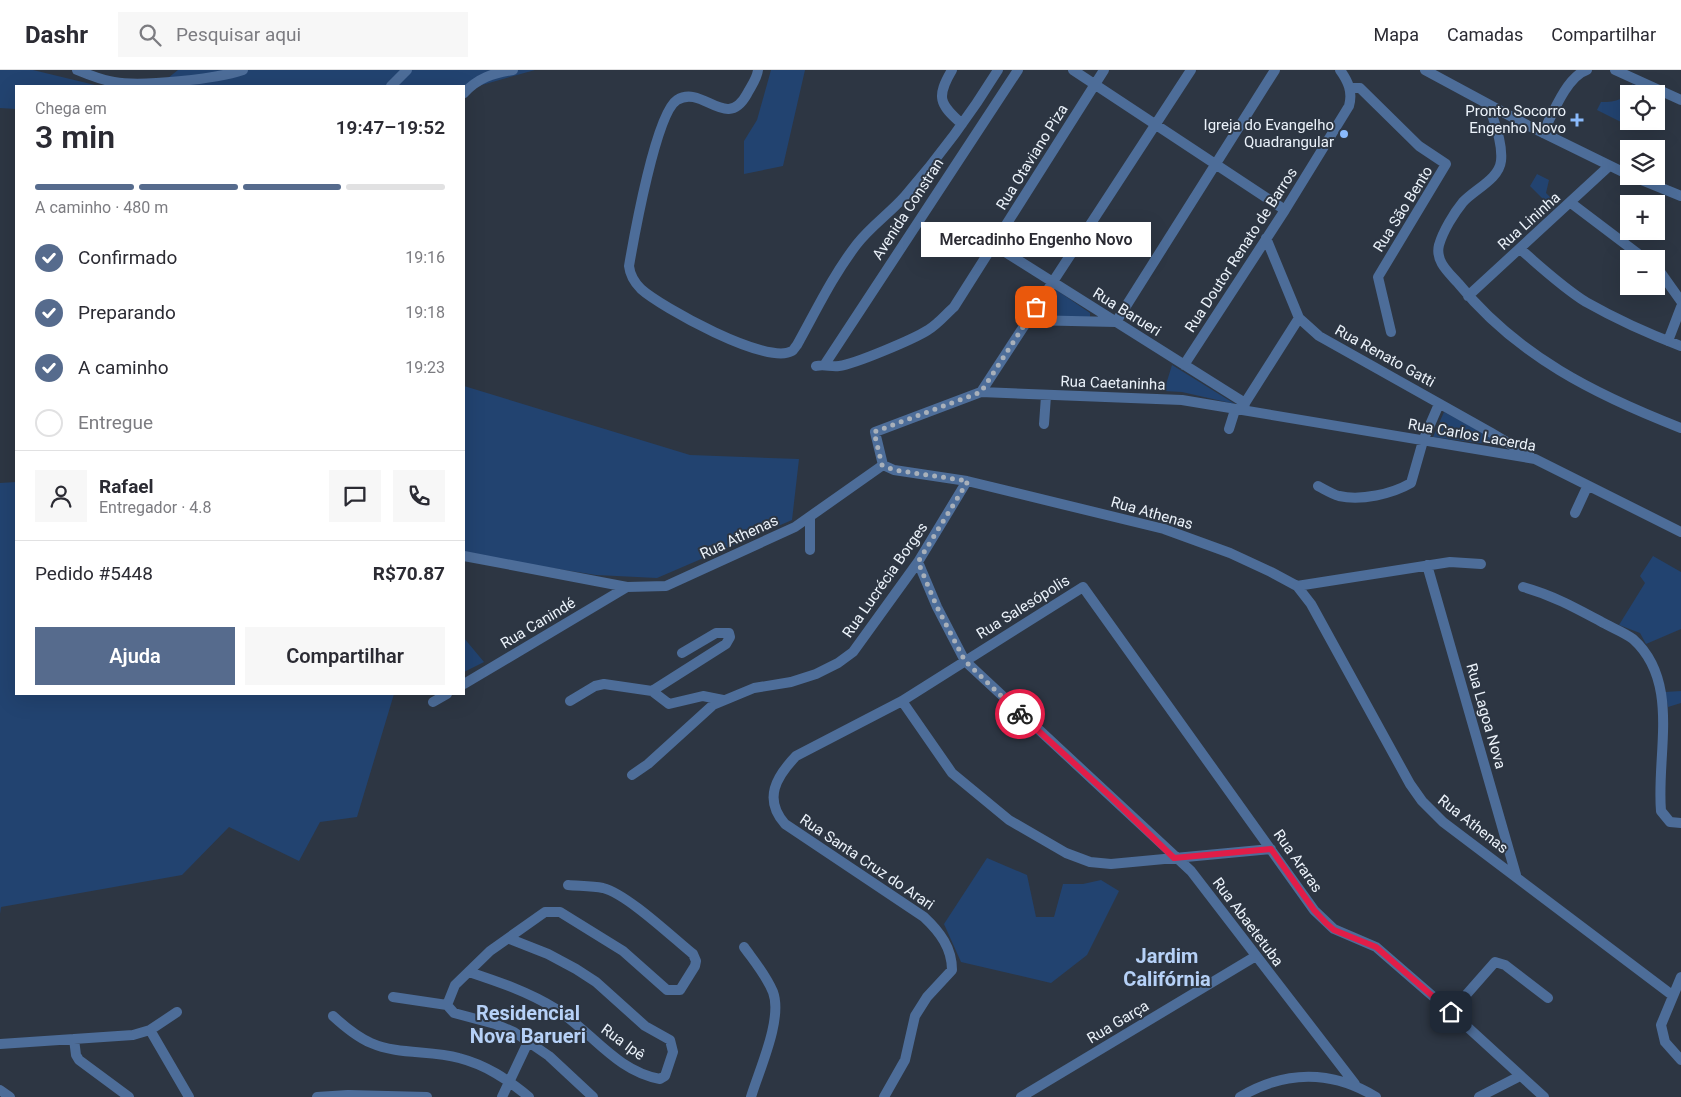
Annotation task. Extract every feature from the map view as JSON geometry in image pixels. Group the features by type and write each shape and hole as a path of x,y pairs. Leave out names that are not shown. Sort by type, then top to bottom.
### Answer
{"street":[{"path":"77,70 100,79 137,84 213,76 243,70"},
{"path":"392,85 407,70"},
{"path":"465,92 472,84 493,73 513,70"},
{"path":"758,70 744,100 734,108 725,110 701,99 688,96 678,99 671,106 663,122 652,160 629,266 630,275 641,289 710,332 740,344 769,352 792,351 844,261 870,228 905,196 979,101 998,70"},
{"path":"952,70 943,88 944,108 952,136"},
{"name":"Avenida Constran","path":"821,365 1018,70"},
{"path":"1073,70 1285,210"},
{"name":"Rua Otaviano Piza","path":"821,365 837,366 849,363 929,330 954,306 1104,70"},
{"path":"882,465 874,432 981,392 1191,70"},
{"path":"1027,320 1116,322 1275,70"},
{"path":"1340,70 1350,88"},
{"path":"1425,70 1489,106 1620,171"},
{"path":"1543,133 1569,84 1575,77 1587,70"},
{"path":"1611,70 1621,70"},
{"path":"1615,70 1681,100"},
{"name":"Rua Doutor Renato de Barros","path":"1184,365 1285,210 1349,106 1350,88"},
{"name":"Rua São Bento","path":"1350,88 1360,88 1419,146 1446,164 1378,277 1392,332"},
{"path":"1489,106 1501,150 1501,162 1496,172 1463,202 1440,243 1437,254 1440,261 1468,296 1523,346 1582,385 1621,404 1681,428"},
{"path":"944,108 962,124"},
{"name":"Rua Lininha","path":"1468,296 1571,203 1608,166"},
{"path":"1653,185 1681,196"},
{"path":"1571,203 1633,250"},
{"name":"Rua Renato Gatti","path":"1266,238 1298,318 1319,336 1535,460"},
{"name":"Rua Barueri","path":"994,245 1184,365 1241,408"},
{"path":"1520,249 1553,278 1587,302 1681,346"},
{"path":"1665,279 1681,301"},
{"path":"1668,341 1681,307"},
{"path":"1229,429 1298,318"},
{"name":"Rua Caetaninha","path":"981,392 1182,400 1241,408"},
{"path":"1044,424 1046,396"},
{"path":"1318,486 1338,496 1352,496 1388,492 1411,483 1422,441 1439,404"},
{"name":"Rua Carlos Lacerda","path":"1241,408 1535,460 1681,532"},
{"name":"Rua Athenas","path":"465,556 627,588 666,586 725,560 810,518 882,465 894,470 968,481 1164,529 1230,553 1298,586 1311,604 1410,784 1422,801 1443,822 1672,995"},
{"name":"Rua Lucrécia Borges","path":"632,775 648,764 713,705 754,688 792,682 838,663 853,652 918,562 968,481"},
{"path":"1575,514 1587,487"},
{"path":"810,518 810,550"},
{"name":"Rua Abaetetuba","path":"918,562 937,607 965,661 1174,858 1191,871 1355,1084"},
{"path":"1298,586 1450,562 1481,564"},
{"name":"Rua Lagoa Nova","path":"1428,566 1516,876"},
{"name":"Rua Salesópolis","path":"902,701 1083,587"},
{"name":"Rua Araras","path":"1083,587 1314,910 1334,930 1376,947 1544,1097"},
{"path":"1523,587 1549,594 1632,638 1651,660 1661,691 1663,711 1661,811 1670,822 1681,823"},
{"name":"Rua Canindé","path":"465,683 627,588"},
{"path":"652,692 726,644 730,635 726,632 716,633 682,653"},
{"name":"Rua Lucrécia Borges","path":"570,701 595,686 604,684 652,692 669,704 703,696 723,700"},
{"path":"433,702 444,695"},
{"path":"902,701 952,773 1017,825 1066,853 1090,862 1111,864 1271,849"},
{"name":"Rua Santa Cruz do Arari","path":"884,1097 905,1060 912,1024 920,1006 952,970 950,952 937,929 924,917 786,824 777,815 774,803 777,782 783,770 796,756 902,701"},
{"path":"446,1005 455,985 490,951 510,939 544,912 560,912 623,951 667,990 680,990 695,966 695,958 692,954 650,918 616,894 603,888 568,885"},
{"name":"Rua Ipê","path":"469,972 533,996 558,1010 620,1062 637,1072 655,1078 665,1076 673,1052 670,1040 645,1026 610,994 576,969 548,954 510,939"},
{"path":"744,946 774,994 775,1008 773,1028 751,1097"},
{"name":"Rua Garça","path":"1022,1097 1256,956"},
{"path":"1451,1012 1495,962 1504,965 1548,998"},
{"path":"1681,977 1663,1015 1662,1034 1665,1042 1681,1060"},
{"path":"393,997 446,1005 454,1013 495,1024 529,1040 594,1097"},
{"path":"0,1044 124,1036 150,1030 177,1012"},
{"path":"333,1016 349,1030 373,1044 457,1057 493,1071 510,1081 529,1097"},
{"path":"150,1030 189,1097"},
{"path":"74,1038 76,1055 79,1060 129,1097"},
{"path":"502,1097 529,1040"},
{"path":"1479,1097 1520,1076"},
{"path":"1240,1097 1272,1081 1295,1077 1318,1077 1355,1084 1376,1097"},
{"path":"0,1090 10,1097"},
{"path":"319,1097 348,1095 427,1097"}],"shaded area":[{"path":"0,70 33,70 95,85 15,85 15,109 0,108"},
{"path":"178,70 535,70 465,90 465,85 159,85"},
{"path":"771,70 805,70 783,166 744,174 744,141 757,120"},
{"path":"1620,99 1620,122 1597,110 1601,102"},
{"path":"1537,174 1549,180 1546,193 1557,204 1553,209 1530,186"},
{"path":"1055,289 1090,313 1090,317 1035,318"},
{"path":"1172,365 1235,404 1182,392 1164,391"},
{"path":"465,386 690,455 799,459 792,520 657,578 596,575 465,554"},
{"path":"1444,412 1502,442 1502,446 1433,437"},
{"path":"15,482 15,695 394,695 357,817 320,822 299,861 229,827 182,875 1,907 0,914 0,483"},
{"path":"1653,556 1681,572 1681,629 1646,644 1640,633 1619,625 1645,583 1640,576"},
{"path":"465,639 484,662 465,672"},
{"path":"1681,691 1681,703 1668,707 1665,692"},
{"path":"987,858 1027,875 1036,917 1054,917 1063,884 1083,884 1101,880 1119,891 1087,955 1051,983 961,962 944,924"}],"way so far":[{"path":"1020,714 965,661 937,607 918,562 968,481 894,470 882,465 874,432 981,392 1036,307"}],"place":[{"name":"Pronto Socorro Engenho Novo","path":"1577,120"},
{"name":"Igreja do Evangelho Quadrangular","path":"1344,134"},
{"name":"Mercadinho Engenho Novo","path":"1036,307"}],"district":[{"name":"Jardim Califórnia","path":"1167,968"},
{"name":"Residencial Nova Barueri","path":"528,1024"}],"route":[{"path":"1020,714 1110,796 1174,858 1271,849 1314,910 1326,923 1334,930 1376,947 1451,1012"}]}
